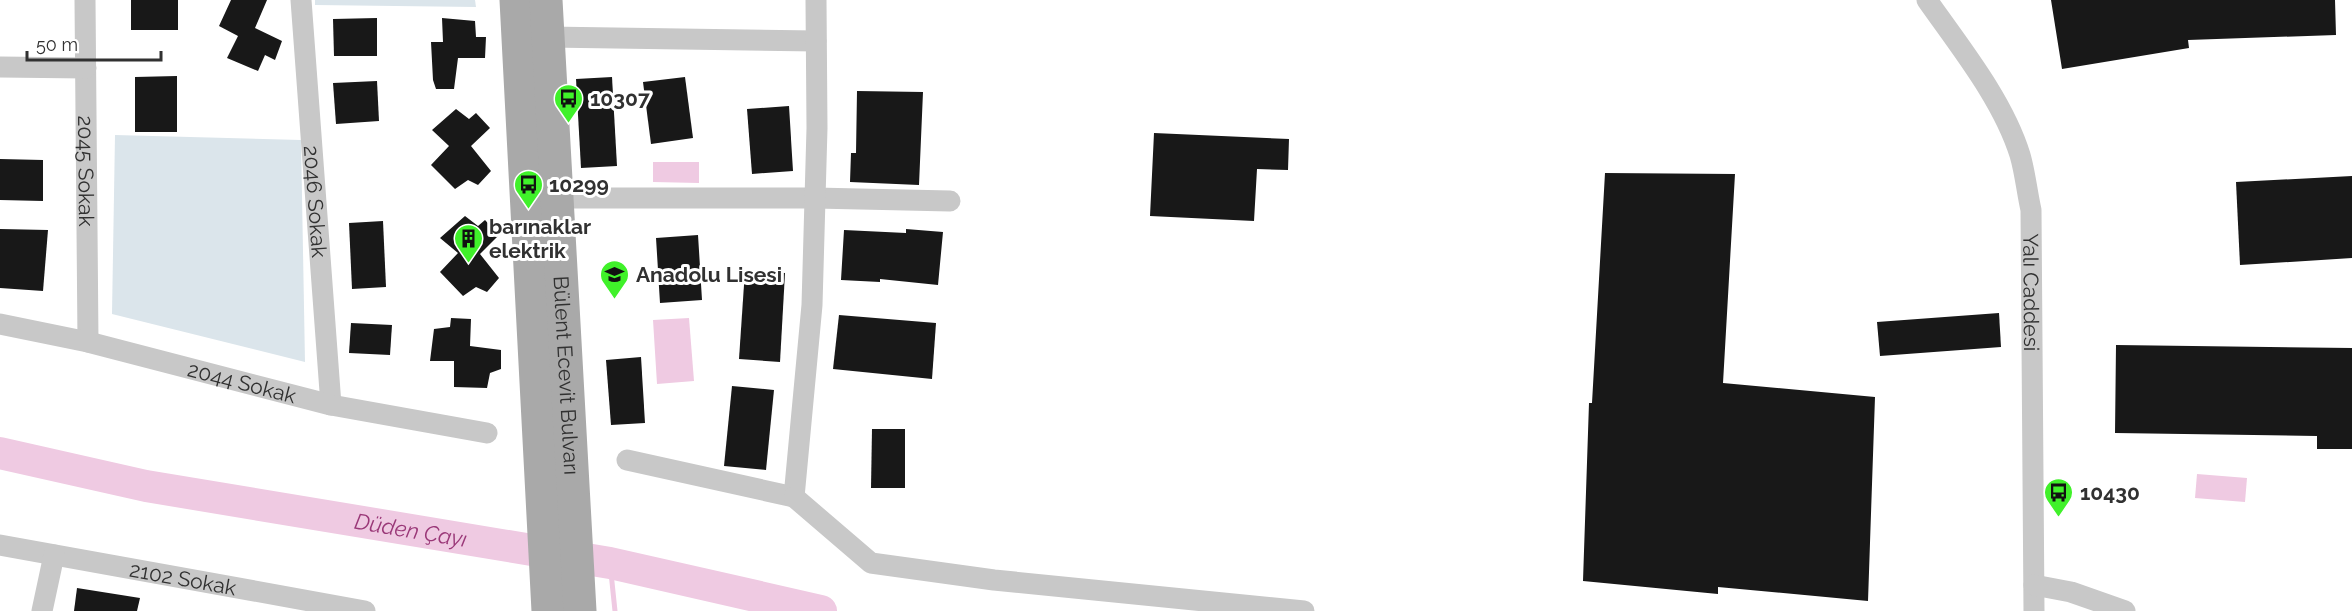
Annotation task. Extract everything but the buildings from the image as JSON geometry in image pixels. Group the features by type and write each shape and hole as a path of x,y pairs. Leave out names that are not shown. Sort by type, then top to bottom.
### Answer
{"main road":[{"name":"Bülent Ecevit Bulvarı","path":"516,0 558,484 580,609"},
{"name":"Bülent Ecevit Bulvarı","path":"546,0 557,198 558,484 548,606"}],"street":[{"name":"2045 Sokak","path":"85,0 88,342"},
{"name":"2046 Sokak","path":"301,0 331,405"},
{"path":"794,496 812,305 816,0"},
{"name":"Yalı Caddesi","path":"1927,0 1974,66 1998,108 2020,155 2031,210 2034,611"},
{"path":"548,37 816,41"},
{"path":"0,67 86,68"},
{"path":"557,198 815,198 950,201"},
{"name":"2044 Sokak","path":"0,324 88,342 331,405 487,433"},
{"path":"627,460 794,496 871,563 994,580 1304,611"},
{"name":"2102 Sokak","path":"0,545 365,611"},
{"path":"42,611 54,555"},
{"path":"2034,585 2071,592 2125,611"}],"shaded area":[{"path":"315,0 475,0 476,7 315,5"},
{"path":"115,135 301,140 305,362 112,314"},
{"path":"653,162 699,162 699,183 653,182"},
{"path":"689,318 694,381 657,384 653,320"},
{"path":"2197,474 2247,478 2245,502 2195,498"}],"waterway":[{"name":"Düden Çayı","path":"0,453 146,486 610,563 821,611"},
{"path":"610,563 615,611"}],"place":[{"name":"10307","path":"569,124"},
{"name":"10299","path":"528,210"},
{"name":"barınaklar elektrik","path":"468,264"},
{"name":"Anadolu Lisesi","path":"615,300"},
{"name":"10430","path":"2059,518"}]}
